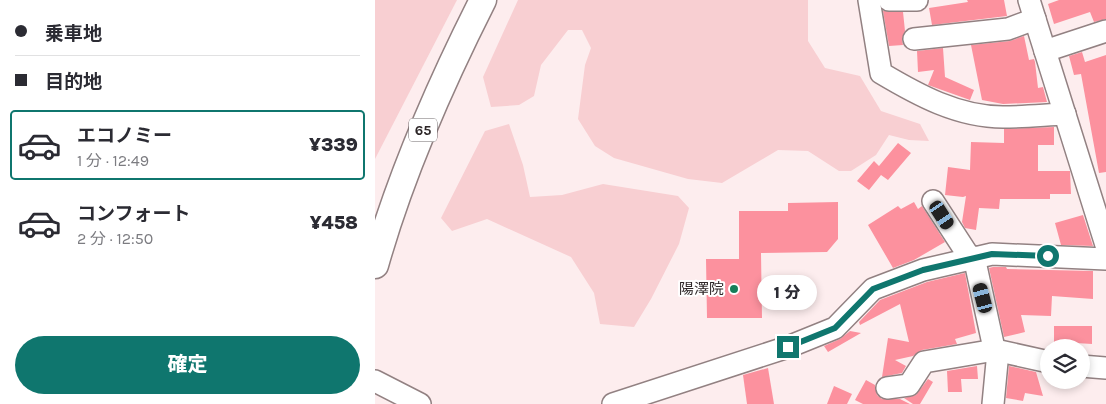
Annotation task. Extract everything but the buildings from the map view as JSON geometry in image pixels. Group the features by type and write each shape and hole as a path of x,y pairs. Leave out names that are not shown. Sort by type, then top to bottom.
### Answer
{"main road":[{"name":"65","path":"375,265 387,224 425,126 457,51 483,0"}],"street":[{"path":"869,0 881,73 904,87 948,108 1001,118 1065,114"},
{"path":"889,0 917,0"},
{"path":"915,39 1008,29 1032,10 1106,246"},
{"path":"1045,52 1106,31"},
{"path":"933,201 972,258 997,362 993,404"},
{"path":"613,404 788,347 835,328 873,289 923,270 972,258 1015,254 1106,259"},
{"path":"887,388 909,385 924,362 995,350 1040,360"},
{"path":"1090,367 1106,368"},
{"path":"375,380 420,404"}],"shaded area":[{"path":"375,0 457,0 375,159"},
{"path":"518,0 808,0 808,41 825,68 860,76 881,111 920,124 929,141 909,140 889,135 876,155 851,171 839,171 808,151 778,150 722,183 688,179 614,158 595,146 578,119 585,65 591,48 582,30 568,30 541,65 534,96 519,105 491,107 483,77"},
{"path":"509,124 523,165 530,197 562,195 603,184 678,196 689,208 679,244 651,299 634,327 600,324 594,293 571,257 487,219 452,231 441,218 485,131"}],"place":[{"name":"陽澤院","path":"734,289"}],"route":[{"path":"788,347 835,328 873,289 923,270 992,254 1048,256"}]}
